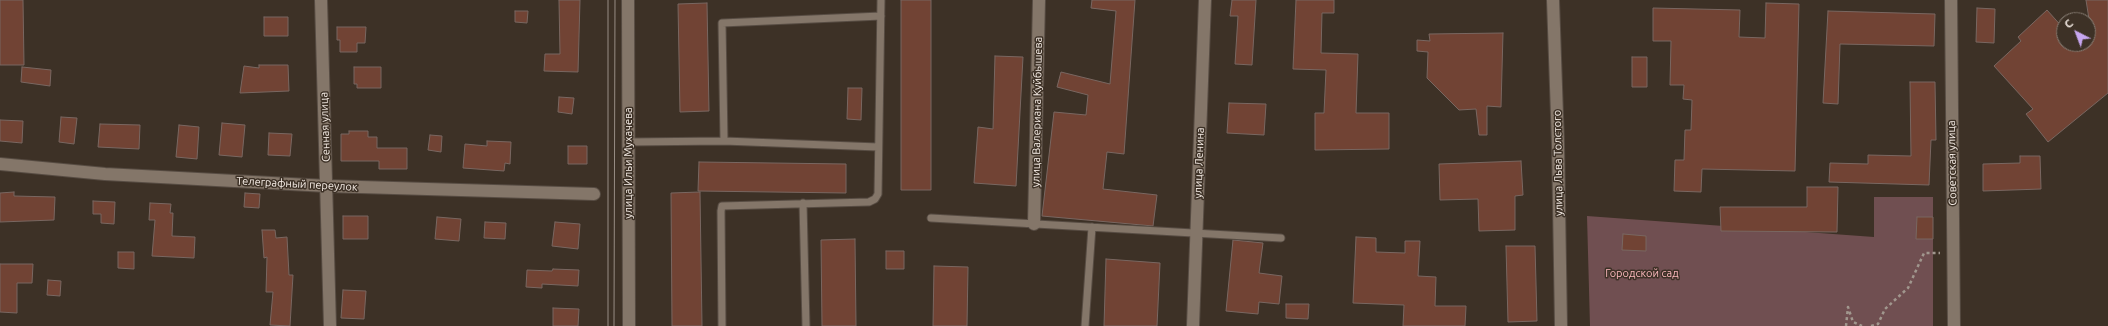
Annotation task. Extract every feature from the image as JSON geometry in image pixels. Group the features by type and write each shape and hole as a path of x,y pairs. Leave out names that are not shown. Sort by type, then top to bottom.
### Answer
{"street":[{"name":"Сенная улица","path":"321,0 330,326"},
{"name":"улица Ильи Мухачева","path":"628,0 629,326"},
{"name":"улица Валериана Куйбышева","path":"1034,224 1039,0"},
{"name":"улица Ленина","path":"1193,326 1205,0"},
{"name":"улица Льва Толстого","path":"1553,0 1558,144 1561,326"},
{"name":"Советская улица","path":"1951,0 1954,326"},
{"name":"Телеграфный переулок","path":"0,164 106,174 327,186 594,194"}],"lane":[{"path":"722,326 722,206 870,202 875,199 878,194 881,0"},
{"path":"724,141 722,22 880,16"},
{"path":"628,142 724,141 878,147"},
{"path":"803,203 806,326"},
{"path":"932,218 1281,238"},
{"path":"1085,326 1092,227"}],"path":[{"path":"1871,326 1878,324 1885,310 1908,288 1924,253 1953,253"},
{"path":"1846,326 1848,307 1853,322 1862,326"}],"green space":[{"name":"Городской сад","path":"1874,197 1933,197 1933,326 1590,326 1587,216 1874,237"}],"building":[{"path":"0,0 23,0 24,65 0,65"},
{"path":"559,0 580,0 578,72 544,71 545,54 560,54"},
{"path":"901,0 931,0 931,190 901,190"},
{"path":"1092,0 1135,0 1124,154 1107,152 1103,189 1157,195 1153,226 1042,216 1054,112 1086,115 1088,95 1057,87 1061,72 1110,84 1116,11 1091,8"},
{"path":"1232,0 1256,0 1252,65 1235,64 1238,16 1230,16"},
{"path":"1296,0 1334,0 1334,13 1322,13 1321,53 1358,54 1356,113 1389,113 1389,149 1315,150 1315,113 1324,113 1326,70 1293,69"},
{"path":"2086,0 2108,0 2108,93 2048,142 2026,114 2033,109 1994,66 2021,41 2018,37 2047,10 2056,20 2056,52 2096,52 2096,12 2088,12"},
{"path":"707,3 709,111 680,112 678,4"},
{"path":"1766,3 1799,4 1795,171 1702,169 1701,192 1674,191 1675,160 1684,160 1685,130 1691,130 1692,100 1683,99 1684,85 1670,85 1671,41 1653,41 1653,8 1740,10 1739,37 1765,38"},
{"path":"1977,8 1995,9 1994,43 1976,42"},
{"path":"515,11 528,11 527,23 515,22"},
{"path":"1828,11 1935,14 1934,46 1840,44 1838,104 1823,103"},
{"path":"264,17 288,17 288,36 264,36"},
{"path":"337,27 366,27 365,43 357,43 357,52 340,52 340,40 337,40"},
{"path":"1503,33 1501,107 1487,106 1487,135 1479,135 1476,109 1459,110 1427,78 1428,52 1417,51 1417,40 1430,41 1429,34"},
{"path":"995,56 1023,57 1016,186 974,183 978,127 993,129"},
{"path":"1632,57 1647,57 1647,87 1632,87"},
{"path":"259,65 288,65 289,91 240,93 244,66 259,68"},
{"path":"22,67 51,70 50,86 21,82"},
{"path":"354,67 381,67 381,88 357,88 357,84 354,84"},
{"path":"1910,82 1935,82 1936,140 1931,140 1929,185 1829,182 1830,163 1868,164 1868,155 1911,156"},
{"path":"848,88 862,88 861,120 847,119"},
{"path":"559,97 574,98 572,114 558,112"},
{"path":"1229,103 1266,104 1264,135 1227,133"},
{"path":"61,117 77,118 74,144 59,142"},
{"path":"0,120 23,121 22,143 0,141"},
{"path":"222,123 245,125 242,157 219,155"},
{"path":"100,124 140,125 139,149 98,147"},
{"path":"179,125 199,127 197,159 176,157"},
{"path":"349,131 368,131 368,137 377,137 377,148 407,148 407,169 379,169 379,161 341,161 341,134 349,134"},
{"path":"269,133 292,134 290,156 268,155"},
{"path":"430,135 442,136 441,152 428,150"},
{"path":"487,141 511,142 510,164 505,163 504,171 463,168 465,144 487,146"},
{"path":"568,146 587,146 587,164 568,164"},
{"path":"2020,156 2040,156 2041,189 1983,191 1983,164 2020,163"},
{"path":"1521,161 1523,195 1515,196 1515,230 1479,231 1478,199 1440,200 1439,164"},
{"path":"699,162 846,164 846,193 698,191"},
{"path":"1807,187 1838,187 1837,232 1721,231 1720,207 1807,207"},
{"path":"14,192 14,196 55,197 54,220 0,222 0,193"},
{"path":"700,192 702,326 672,326 671,193"},
{"path":"245,193 260,194 259,208 244,207"},
{"path":"93,201 115,202 114,224 101,223 101,214 93,214"},
{"path":"150,203 171,204 170,213 173,213 172,236 195,237 194,258 152,256 155,220 149,220"},
{"path":"343,216 368,216 368,239 343,239"},
{"path":"437,217 461,219 459,241 435,239"},
{"path":"1917,217 1933,217 1933,239 1916,239"},
{"path":"485,222 506,223 505,239 484,238"},
{"path":"555,222 580,224 578,249 552,246"},
{"path":"262,230 275,230 276,238 287,237 289,275 293,275 290,326 270,325 273,292 266,292 267,257 264,258"},
{"path":"1623,234 1646,236 1646,251 1622,250"},
{"path":"1356,237 1376,238 1376,252 1405,253 1405,241 1420,241 1418,276 1436,277 1435,306 1466,306 1465,326 1403,326 1404,305 1353,303"},
{"path":"855,239 856,326 822,326 821,240"},
{"path":"1233,240 1263,243 1259,273 1282,276 1279,304 1259,302 1258,314 1226,311"},
{"path":"1506,246 1535,246 1537,321 1508,322"},
{"path":"886,251 904,251 904,269 886,269"},
{"path":"118,252 134,252 134,269 118,268"},
{"path":"1106,259 1160,263 1157,326 1104,326"},
{"path":"0,264 33,264 32,283 17,283 17,313 0,312"},
{"path":"934,266 968,267 967,326 933,326"},
{"path":"553,269 579,270 578,286 542,284 542,288 526,287 527,270 552,271"},
{"path":"48,280 61,281 60,296 47,295"},
{"path":"343,290 366,291 364,319 341,318"},
{"path":"1286,304 1309,304 1308,319 1286,318"},
{"path":"553,308 579,309 578,326 553,326"}],"tram line":[{"path":"608,0 608,326"},
{"path":"614,326 615,0"}]}
